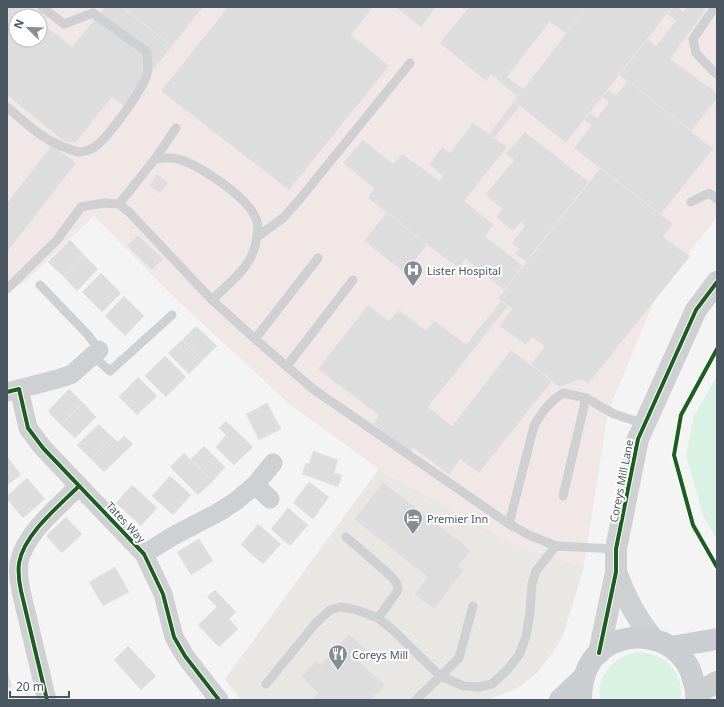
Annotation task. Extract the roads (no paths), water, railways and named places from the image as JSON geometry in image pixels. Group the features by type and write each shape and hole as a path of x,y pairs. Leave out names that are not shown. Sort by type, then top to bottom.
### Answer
{"main road":[{"path":"581,700 583,678 589,665 599,652 615,642 632,637 662,643 717,639"},
{"path":"662,643 684,658 691,670 696,697 717,682"},
{"path":"560,700 583,678"}],"street":[{"name":"Coreys Mill Lane","path":"599,652 616,572 616,549 638,439 696,310 717,282"},
{"name":"Tates Way","path":"96,353 72,374 13,391 28,428 43,448 144,554 163,594 174,637 185,656 219,700"},
{"name":"Tates Way","path":"144,554 236,501 255,485 273,463"},
{"path":"255,485 270,498"},
{"path":"47,700 21,591 18,575 19,562 23,549 29,538 79,486"},
{"name":"Coreys Mill Lane","path":"616,572 623,593 640,623 662,643"}],"lane":[{"path":"7,107 38,134 67,148 79,152 87,151 94,148 102,141 138,92 148,73 147,52 93,13 64,24 42,7"},
{"path":"715,7 693,39 696,53 715,69"},
{"path":"257,237 283,218 292,209 410,63"},
{"path":"119,204 155,159 176,128"},
{"path":"155,159 176,158 215,178 248,205 258,223 257,237 252,258 239,275 212,300"},
{"path":"691,202 709,193 717,199"},
{"path":"7,289 57,240 81,207 103,203 119,204 129,212 212,300 255,339 320,393 509,524 529,535 556,546 616,549"},
{"path":"255,339 318,258"},
{"path":"287,366 353,280"},
{"path":"40,285 88,335 96,353 110,371 172,314"},
{"path":"509,524 534,426 552,400 563,393 586,398 614,414 644,424"},
{"path":"564,496 586,398"},
{"path":"346,537 392,576 397,584 398,590 378,618"},
{"path":"266,684 315,624 330,610 342,607 357,610 378,618 394,631 440,676 464,686 479,687 492,684 507,670 519,655 526,637 532,584 536,571 556,546"},
{"path":"417,700 459,658 473,606"}],"place":[{"name":"Lister Hospital","path":"413,287"},
{"name":"Premier Inn","path":"413,535"},
{"name":"Coreys Mill","path":"338,671"}]}
